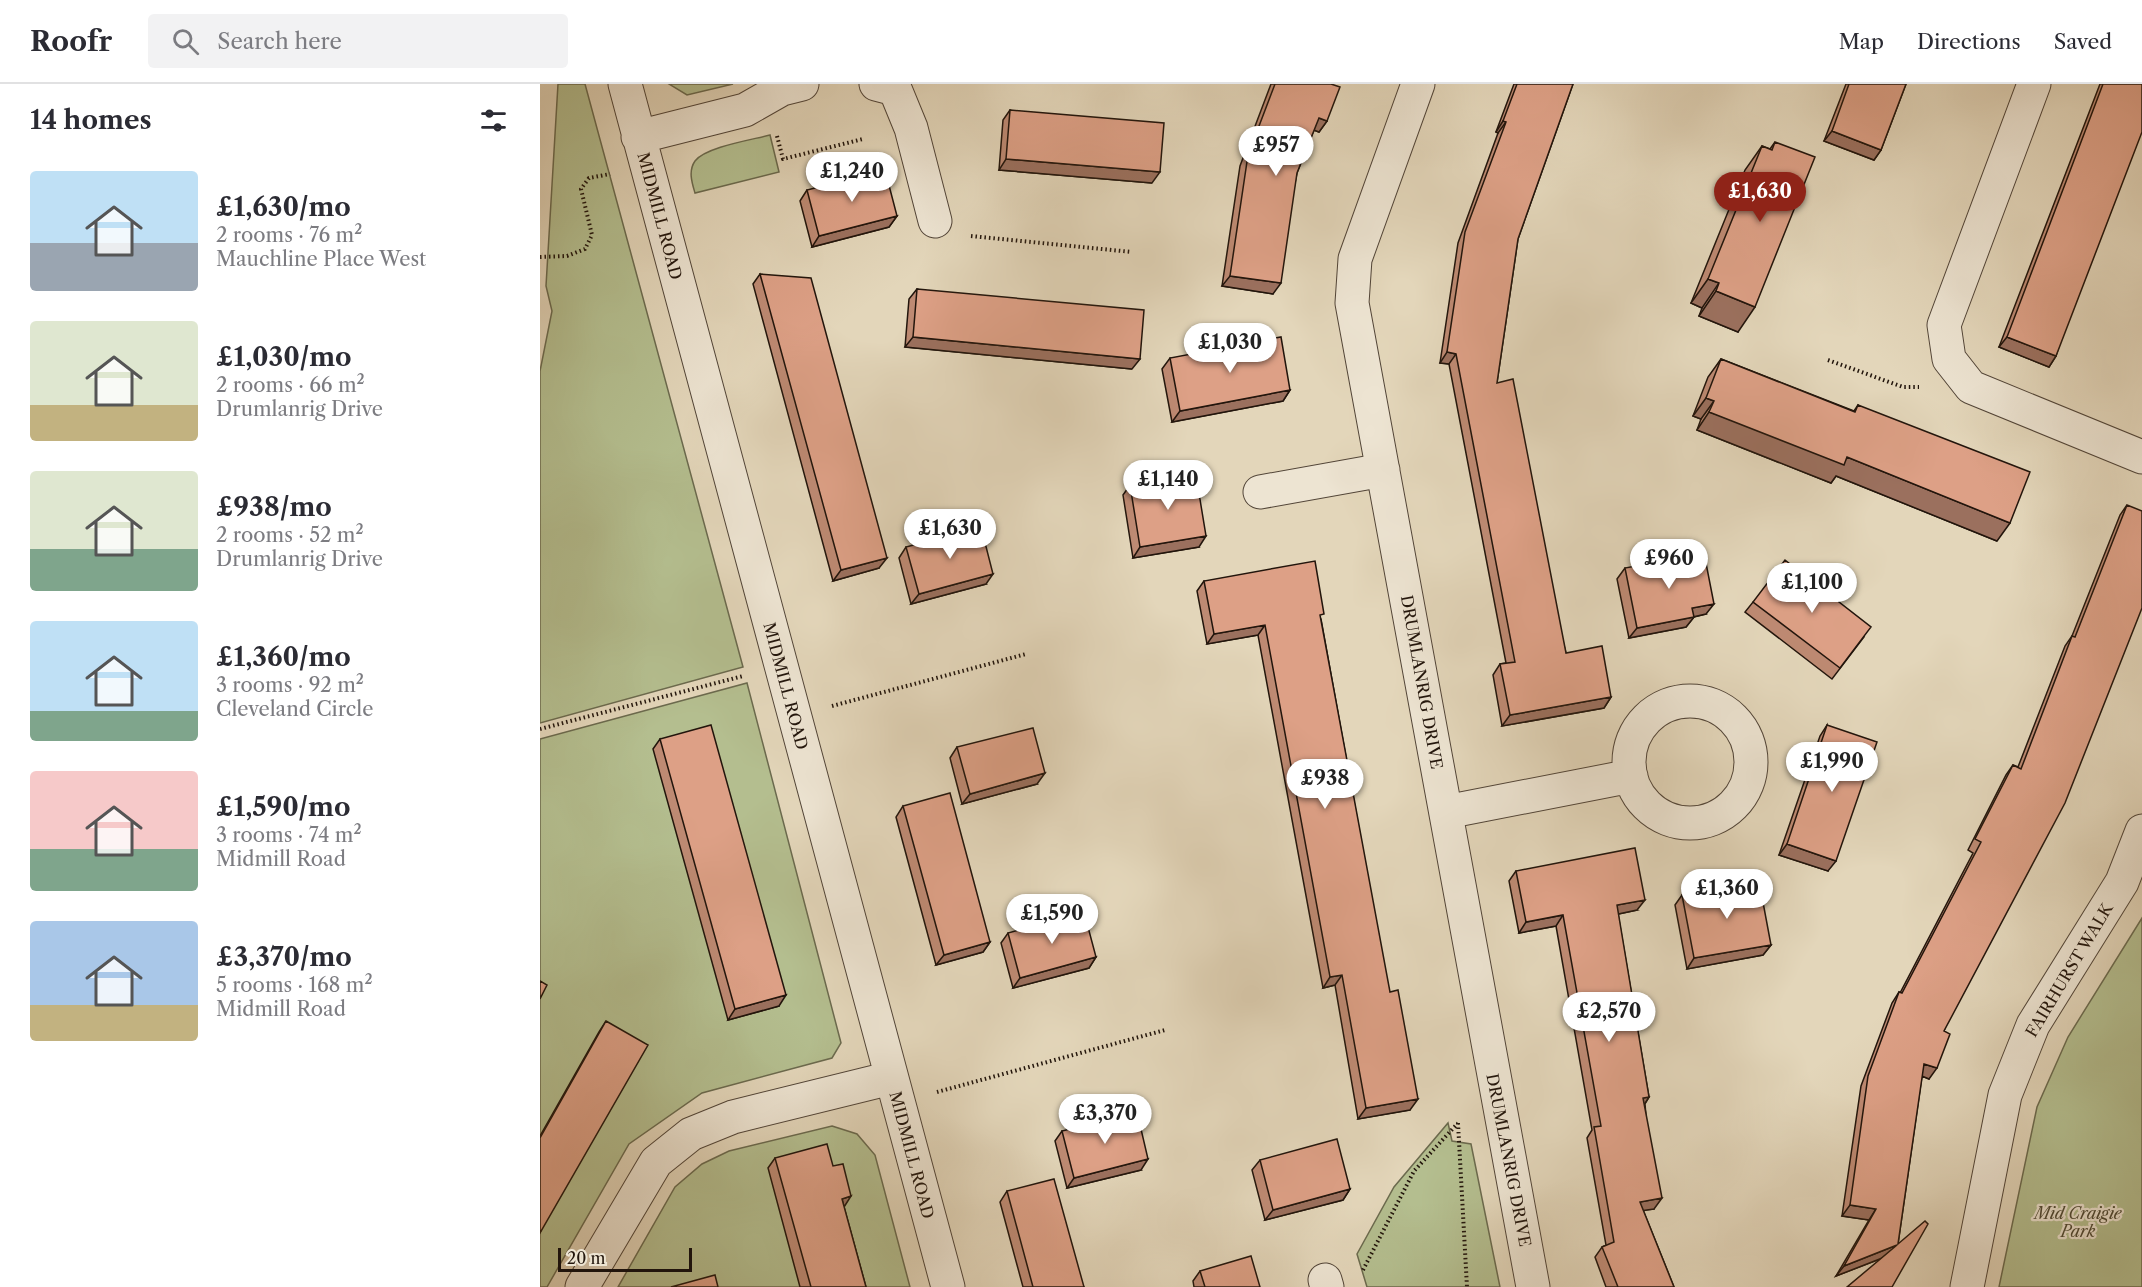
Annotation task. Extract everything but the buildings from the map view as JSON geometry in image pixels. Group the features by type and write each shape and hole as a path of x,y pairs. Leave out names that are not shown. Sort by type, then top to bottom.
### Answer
{"street":[{"name":"MIDMILL ROAD","path":"625,84 948,1287"},
{"path":"638,137 745,110 782,89 802,84"},
{"name":"DRUMLANRIG DRIVE","path":"1418,84 1355,259 1353,303 1533,1287"},
{"path":"2034,84 1944,326 1949,359 1971,387 2142,457"},
{"path":"890,86 911,128 935,221"},
{"path":"1260,492 1383,470"},
{"path":"1446,812 1630,776"},
{"name":"FAIRHURST WALK","path":"1967,1287 2005,1095 2033,1025 2122,882 2142,831"},
{"path":"582,1287 656,1162 691,1134 733,1117 891,1078"}],"path":[{"path":"774,127 783,159 863,139"},
{"path":"540,257 567,256 585,249 592,235 581,189 589,178 616,172"},
{"path":"935,221 958,235 1132,252"},
{"path":"1828,360 1903,387 1971,387"},
{"path":"826,708 1026,654"},
{"path":"540,729 752,673"},
{"path":"930,1093 1165,1030"},
{"path":"1326,1284 1362,1270 1414,1171 1458,1123 1496,1092"},
{"path":"1458,1123 1467,1287"}],"green space":[{"path":"558,84 585,84 743,667 540,723 540,371 552,311 546,286"},
{"path":"669,84 733,84 687,95"},
{"path":"770,135 779,172 695,193 691,177 692,169 695,161 701,156 719,148"},
{"path":"747,683 841,1043 832,1058 702,1093 629,1144 547,1287 540,1287 540,739"},
{"name":"Mid Craigie Park","path":"2142,918 2142,1287 1999,1287 2037,1107 2068,1037"},
{"path":"1448,1123 1452,1141 1471,1144 1500,1287 1367,1287 1357,1254 1394,1187"},
{"path":"832,1126 857,1134 875,1155 910,1287 618,1287 675,1187 702,1164 729,1151"}]}
